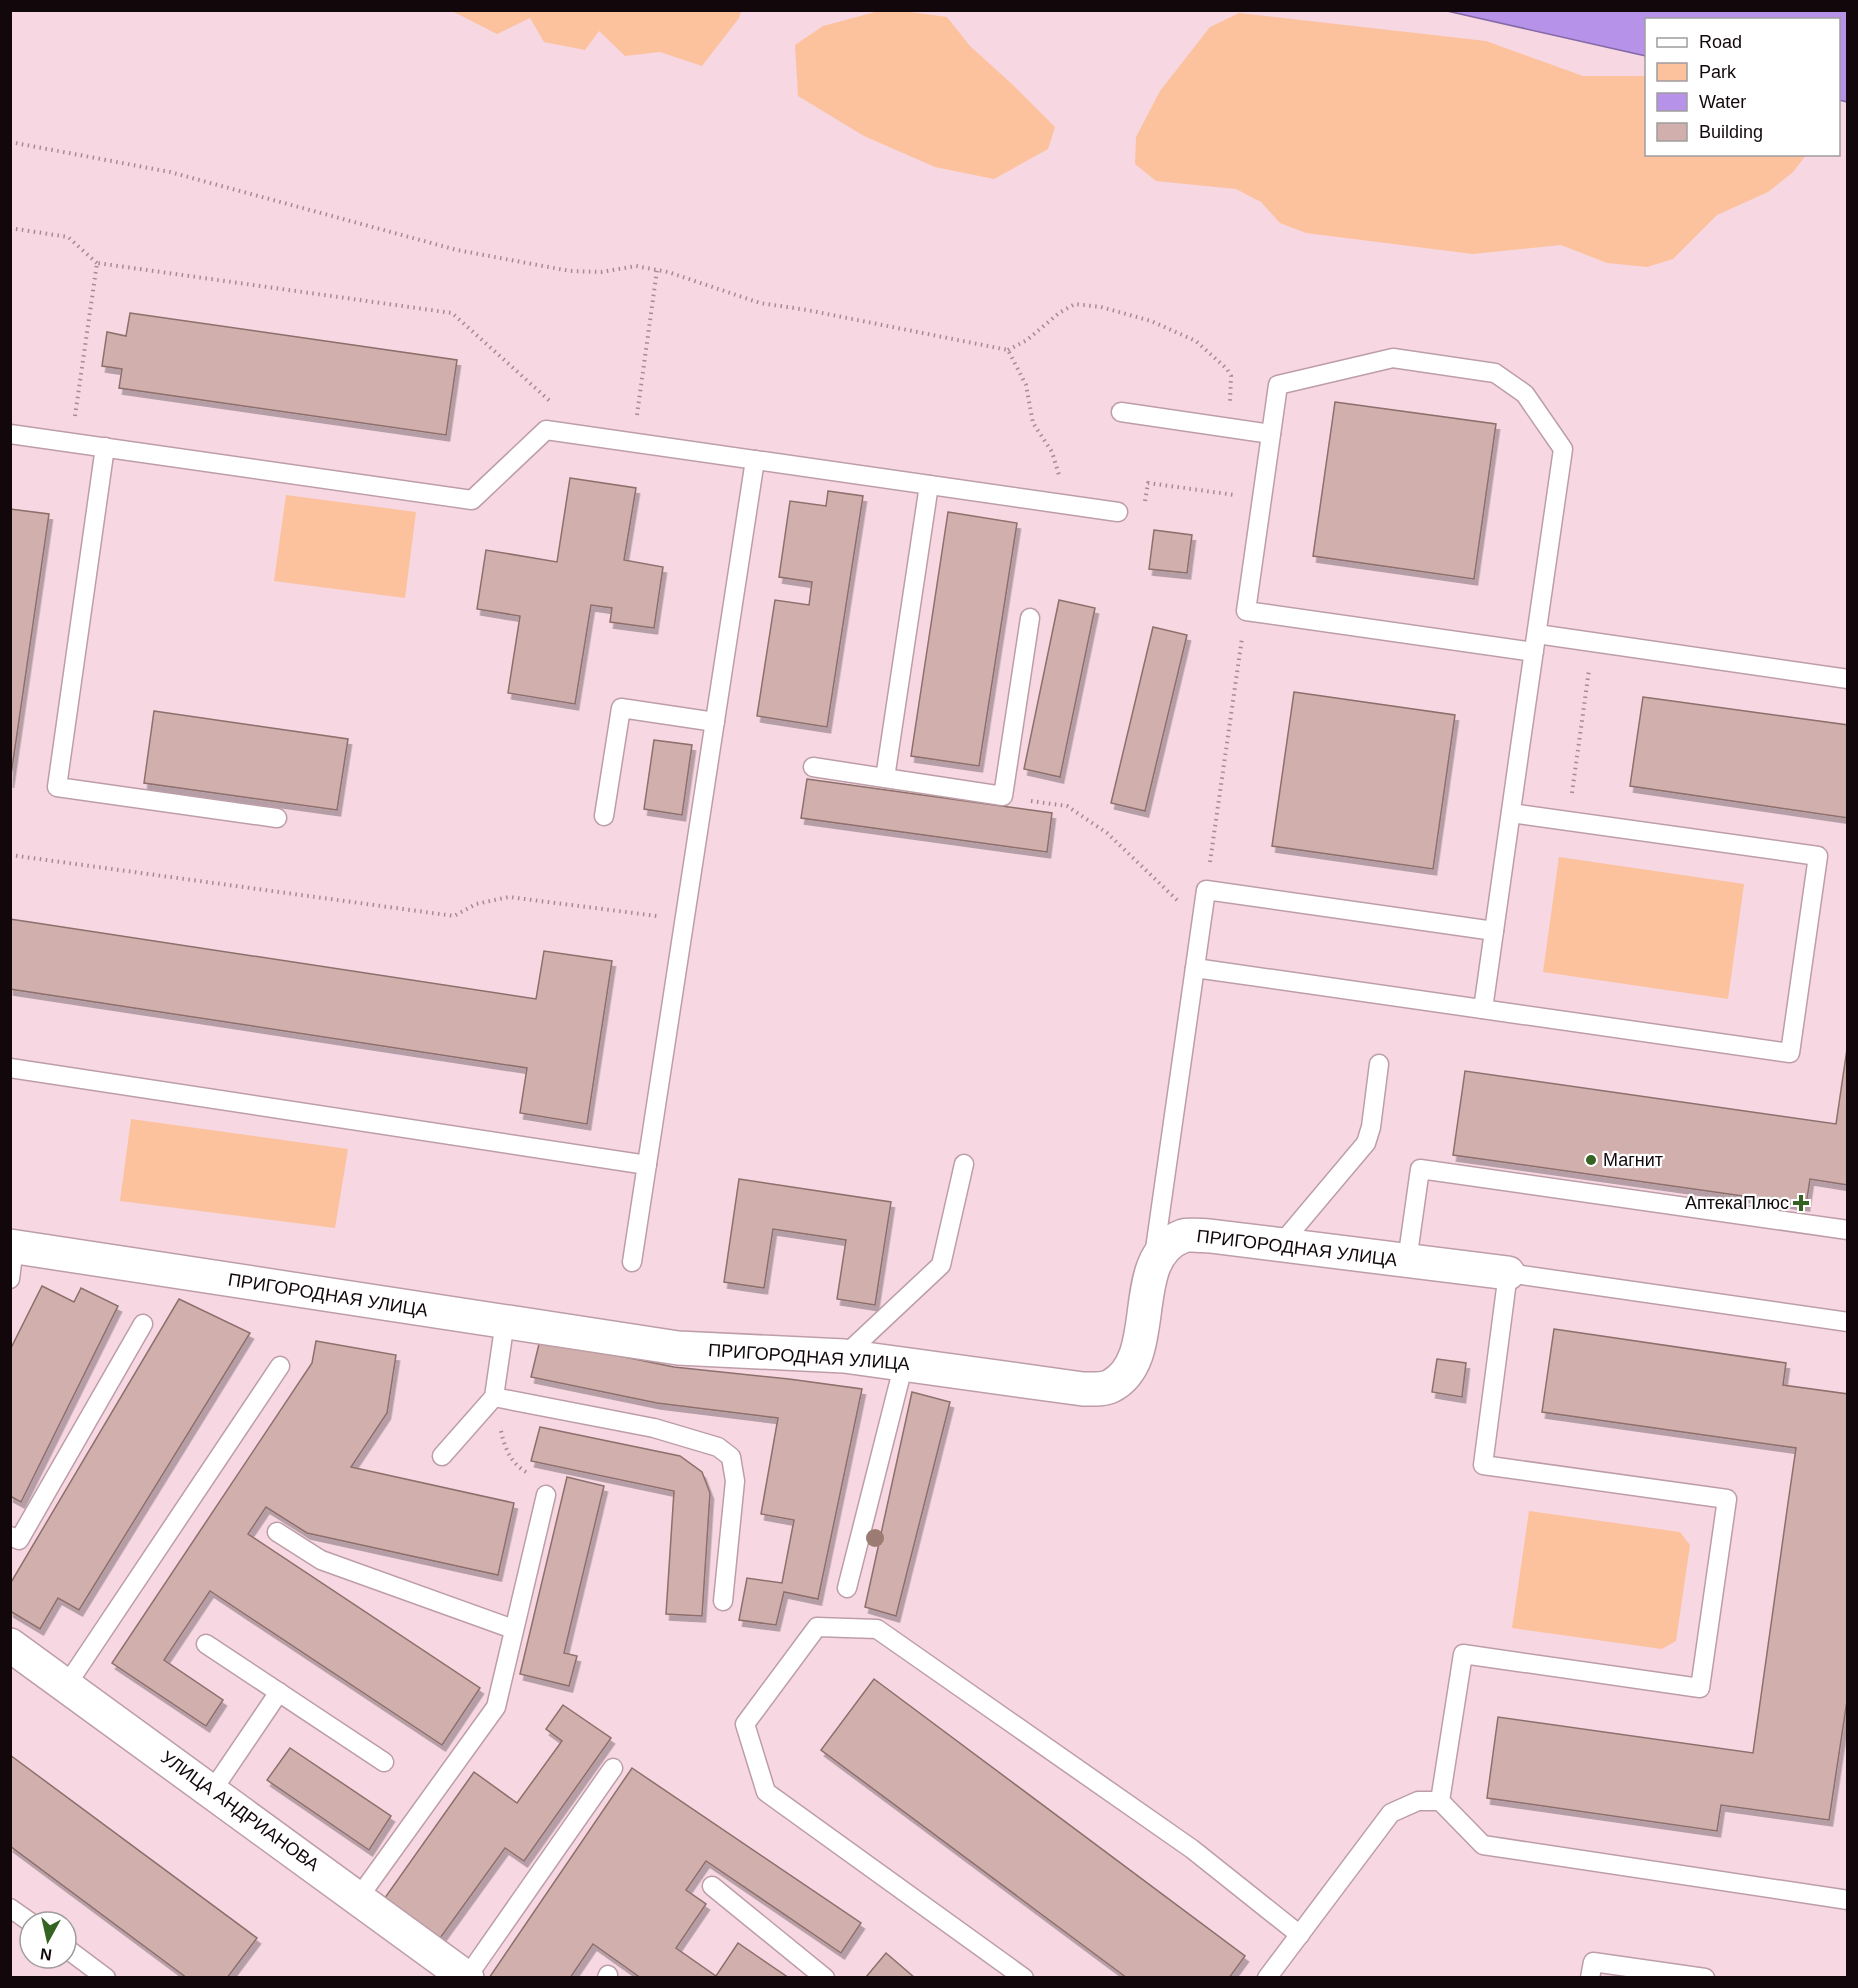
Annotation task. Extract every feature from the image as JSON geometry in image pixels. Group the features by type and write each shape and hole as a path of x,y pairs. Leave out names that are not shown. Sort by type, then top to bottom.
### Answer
{"street":[{"name":"ПРИГОРОДНАЯ УЛИЦА","path":"12,1246 678,1348 844,1356 1083,1389 1109,1387 1128,1374 1137,1351 1152,1270 1165,1247 1184,1236 1210,1236 1281,1244 1508,1273"},
{"name":"УЛИЦА АНДРИАНОВА","path":"10,1645 467,1977"}],"lane":[{"path":"1483,1009 1535,643 1563,449 1525,394 1495,373 1393,358 1278,385 1246,610 1535,643 1593,642 1848,679"},
{"path":"1121,412 1271,434"},
{"path":"10,434 472,500 546,430 1118,512"},
{"path":"105,447 57,787 277,818"},
{"path":"632,1262 755,459"},
{"path":"885,778 929,484"},
{"path":"813,767 1003,796 1030,618"},
{"path":"604,816 621,708 715,722"},
{"path":"1195,968 1790,1053 1818,856 1511,813"},
{"path":"1152,1270 1205,898 1494,931"},
{"path":"1281,1244 1366,1143 1371,1127 1379,1064"},
{"path":"10,1068 647,1165"},
{"path":"844,1356 941,1265 964,1164"},
{"path":"1407,1261 1420,1169 1848,1230"},
{"path":"10,1279 12,1246"},
{"path":"1440,1801 1462,1654 1700,1688 1726,1499 1483,1464 1508,1273 1848,1322"},
{"path":"442,1456 494,1397 505,1321"},
{"path":"10,1536 19,1540 143,1324"},
{"path":"847,1588 904,1363"},
{"path":"66,1686 280,1366"},
{"path":"494,1397 654,1428 718,1447 731,1457 735,1481 723,1601"},
{"path":"359,1897 496,1707 546,1495"},
{"path":"277,1532 321,1560 513,1629"},
{"path":"1024,1977 766,1792 745,1724 817,1627 877,1629 1192,1849 1300,1935"},
{"path":"206,1644 384,1762"},
{"path":"212,1791 279,1692"},
{"path":"467,1977 613,1768"},
{"path":"1267,1977 1391,1813 1418,1802 1440,1801 1483,1845 1848,1900"},
{"path":"712,1886 825,1977"},
{"path":"78,1957 106,1977"},
{"path":"1590,1977 1593,1962 1705,1977"}],"path":[{"path":"10,142 170,171 457,250 570,271 601,272 636,266 668,272 759,303 807,310 1008,350 1027,340 1059,313 1075,304 1101,307 1150,321 1196,341 1227,369 1231,376 1230,428"},
{"path":"10,228 68,237 97,263 452,313 590,436"},
{"path":"71,442 97,263"},
{"path":"633,442 657,270"},
{"path":"1008,350 1026,385 1033,423 1052,452 1060,482 1059,503"},
{"path":"1118,512 1143,515 1148,483 1262,499"},
{"path":"1003,796 1067,806 1107,833 1180,902 1205,898 1246,610"},
{"path":"1568,820 1593,642"},
{"path":"10,855 454,916 476,904 509,897 685,920"},
{"path":"494,1397 506,1450 519,1468 542,1481 546,1486 546,1495"}],"green space":[{"path":"452,11 741,11 739,18 702,66 660,52 625,56 599,31 585,50 544,42 530,18 497,34"},
{"path":"879,11 903,11 947,17 970,46 1055,127 1048,149 994,179 935,167 864,136 798,96 795,45 823,26"},
{"path":"1239,13 1486,41 1583,76 1645,76 1645,156 1805,156 1793,172 1768,192 1717,215 1673,259 1647,267 1607,263 1561,245 1473,254 1306,233 1280,223 1261,202 1236,189 1156,181 1135,164 1136,137 1160,91 1210,27"},
{"path":"286,495 416,512 405,598 274,581"},
{"path":"1559,857 1744,884 1728,999 1543,972"},
{"path":"131,1119 348,1149 335,1228 120,1201"},
{"path":"1529,1511 1680,1532 1690,1545 1676,1641 1662,1649 1512,1628"}],"water":[{"path":"1447,11 1847,11 1847,102 1840,100 1840,18 1645,18 1645,56"}],"building":[{"path":"130,313 457,360 446,435 119,388 122,369 102,366 107,332 126,336"},
{"path":"1335,402 1496,424 1474,579 1313,556"},
{"path":"570,478 636,488 624,560 663,567 654,628 610,622 612,608 591,605 575,704 508,693 520,616 477,609 486,550 557,562"},
{"path":"828,491 863,496 827,727 757,716 775,600 809,605 812,582 779,577 790,501 826,506"},
{"path":"10,509 49,514 10,782"},
{"path":"948,512 1017,523 979,766 911,756"},
{"path":"1154,530 1192,535 1187,573 1149,569"},
{"path":"1059,600 1095,608 1060,777 1024,769"},
{"path":"1153,627 1187,635 1145,811 1111,803"},
{"path":"1294,692 1455,715 1433,869 1272,846"},
{"path":"1643,697 1848,725 1848,818 1630,786"},
{"path":"154,711 348,739 337,810 144,783"},
{"path":"654,740 692,745 682,815 644,809"},
{"path":"807,779 1052,813 1047,852 801,818"},
{"path":"10,919 536,999 544,951 612,961 587,1124 520,1113 527,1068 10,989"},
{"path":"1848,1042 1848,1185 1810,1179 1806,1205 1453,1155 1465,1071 1836,1124"},
{"path":"739,1179 891,1202 875,1305 837,1299 846,1240 773,1229 764,1288 724,1282"},
{"path":"42,1286 74,1302 81,1288 118,1306 21,1502 10,1496 10,1350"},
{"path":"179,1299 250,1333 79,1610 58,1598 40,1629 10,1611 10,1584"},
{"path":"1554,1329 1786,1363 1783,1385 1848,1394 1848,1694 1829,1820 1721,1805 1717,1831 1487,1798 1498,1717 1753,1753 1796,1448 1542,1412"},
{"path":"540,1340 674,1367 862,1389 818,1599 784,1592 776,1625 739,1620 747,1578 782,1583 794,1520 761,1514 778,1418 657,1403 531,1377"},
{"path":"316,1341 396,1355 387,1413 351,1467 514,1503 498,1575 307,1533 266,1507 248,1534 480,1688 442,1745 210,1591 164,1660 223,1700 206,1726 112,1663 312,1363"},
{"path":"1437,1359 1466,1363 1462,1397 1432,1392"},
{"path":"912,1392 950,1402 896,1616 865,1607"},
{"path":"540,1427 680,1456 702,1472 710,1493 702,1616 666,1614 674,1491 531,1461"},
{"path":"567,1477 604,1486 564,1653 577,1656 569,1686 520,1674"},
{"path":"874,1679 1245,1956 1229,1978 1127,1978 821,1750"},
{"path":"563,1705 611,1738 524,1861 505,1848 438,1941 382,1902 474,1772 517,1803 562,1741 546,1729"},
{"path":"290,1748 391,1816 369,1850 267,1780"},
{"path":"10,1755 257,1938 227,1978 187,1978 10,1846"},
{"path":"632,1768 861,1923 841,1953 706,1861 686,1890 706,1904 676,1948 716,1976 738,1943 789,1978 641,1978 593,1944 570,1978 489,1978"},
{"path":"886,1953 915,1978 866,1977"}],"place":[{"name":"Магнит","path":"1591,1160"},
{"name":"АптекаПлюс","path":"1801,1203"}]}
